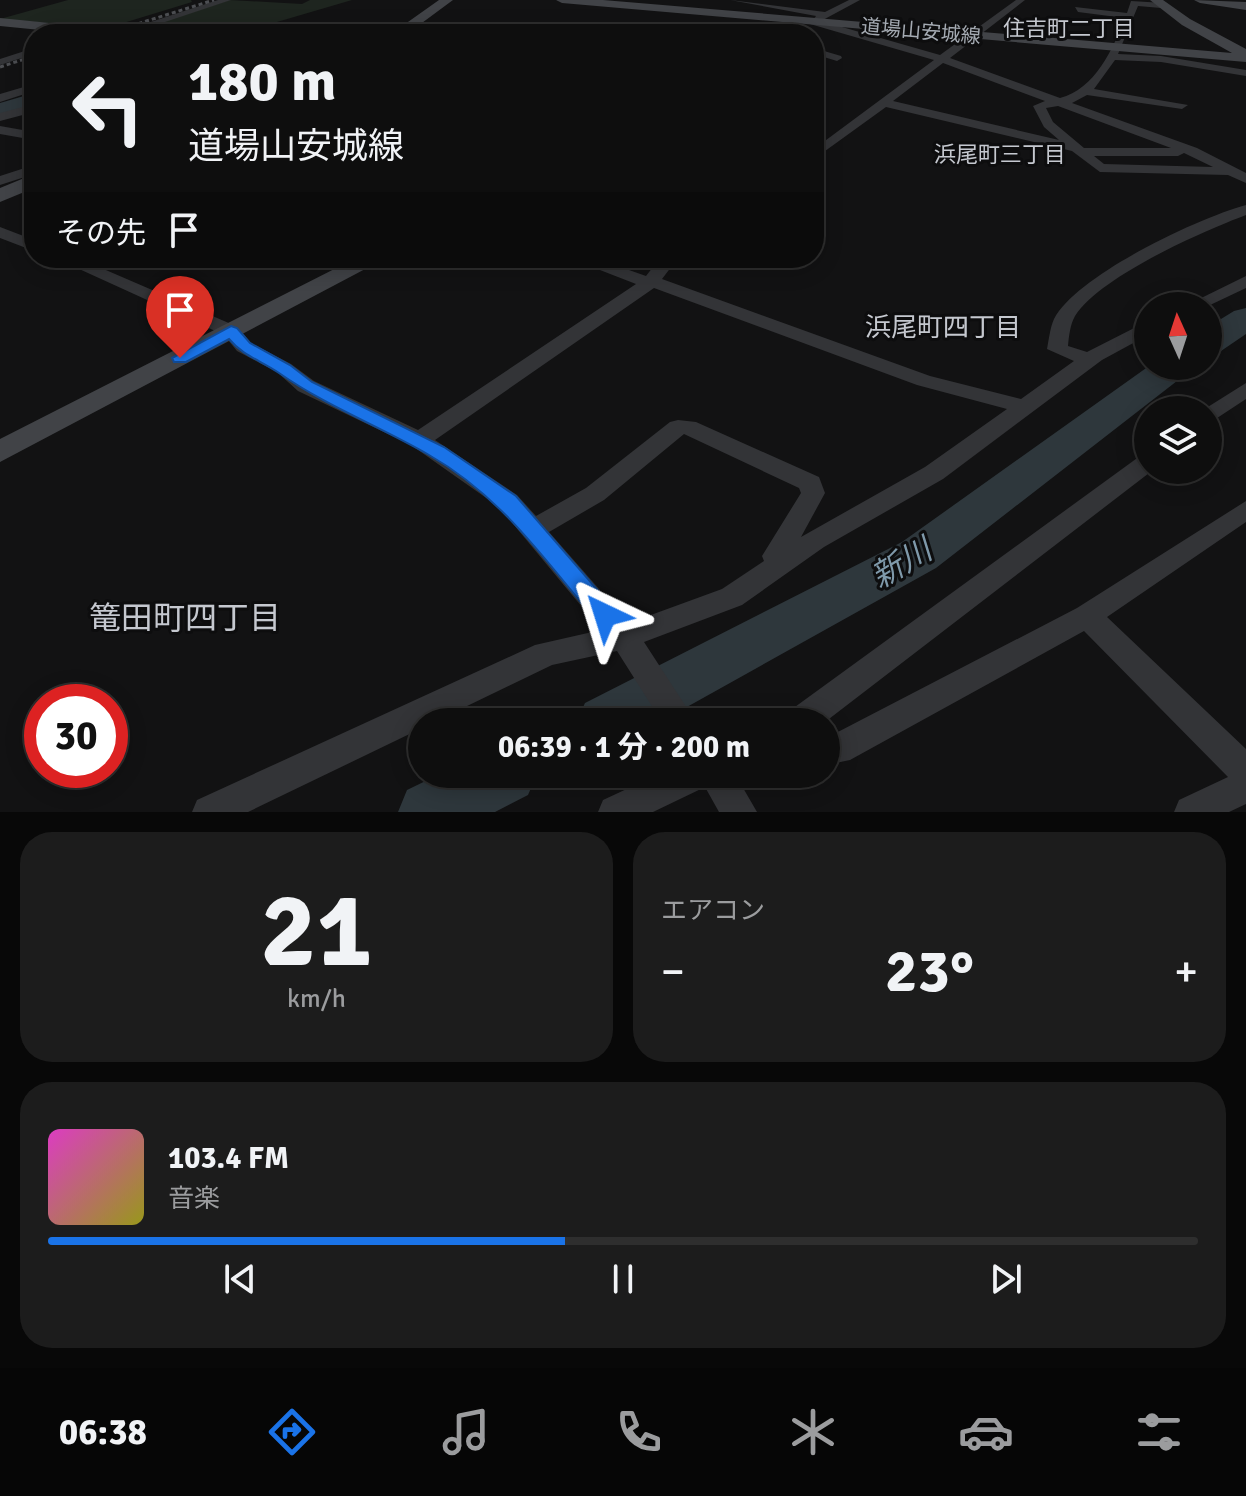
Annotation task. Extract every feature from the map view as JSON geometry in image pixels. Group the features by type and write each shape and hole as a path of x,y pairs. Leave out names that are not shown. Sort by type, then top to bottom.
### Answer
{"main road":[{"path":"413,24 447,0"},
{"name":"道場山安城線","path":"562,0 819,18 1114,52 1246,56"},
{"path":"1209,1 1246,6"},
{"name":"道場山安城線","path":"1159,2 1246,56"},
{"path":"808,24 819,18"},
{"path":"0,22 24,25"},
{"path":"0,196 24,185"},
{"path":"0,452 354,268"}],"street":[{"path":"151,24 227,0"},
{"path":"734,0 819,18 945,60 1196,153 1241,176"},
{"path":"834,0 853,1"},
{"path":"824,148 945,60 1021,0"},
{"path":"819,18 853,1"},
{"path":"1159,2 1134,3 1114,52 1084,91 1074,98 1039,106 1048,124 1100,168 1241,176"},
{"path":"1078,9 1131,16"},
{"path":"495,24 505,21"},
{"path":"1114,52 1246,73"},
{"path":"0,62 24,54"},
{"path":"824,54 837,58"},
{"path":"0,98 24,90"},
{"path":"1084,91 1182,105"},
{"path":"885,103 1076,150 1196,153 1246,158"},
{"path":"0,117 24,111"},
{"path":"0,130 24,134"},
{"path":"0,181 24,173"},
{"path":"1090,360 1057,349 1064,318 1076,302 1170,240 1246,210"},
{"path":"0,232 24,242"},
{"path":"87,268 231,331 244,347 284,368 306,386 419,440 508,501 627,644 670,708"},
{"path":"608,268 924,381 994,397 1022,407"},
{"path":"419,440 651,282 662,268"},
{"path":"1222,293 1246,281"},
{"path":"210,812 546,654 627,644 732,597 815,540 934,473 1090,360 1134,335"},
{"path":"1222,407 1246,389"},
{"path":"532,530 595,494 678,427 688,427 810,483 813,493 776,556 778,565"},
{"path":"819,708 1134,472"},
{"path":"840,748 1087,616 1246,510"},
{"path":"1087,616 1246,772"},
{"path":"1192,812 1246,786"},
{"path":"616,812 666,788"},
{"path":"724,788 739,812"}],"shaded area":[{"path":"68,0 192,2 120,24 59,24 0,19"},
{"path":"230,0 302,4 310,0 352,0 270,24 155,24"}],"waterway":[{"path":"0,110 24,102"},
{"name":"新川","path":"1222,334 1246,318"},
{"name":"新川","path":"632,708 919,555 1154,380"},
{"name":"新川","path":"430,812 478,788"}],"railway":[{"path":"137,24 214,0"},
{"path":"0,67 24,59"}],"district":[{"name":"住吉町二丁目","path":"1069,28"},
{"name":"浜尾町三丁目","path":"1000,154"},
{"name":"浜尾町四丁目","path":"943,327"},
{"name":"篭田町四丁目","path":"185,618"}],"route":[{"path":"180,358 231,331 244,347 284,368 306,386 419,440 508,501 605,615"}]}
